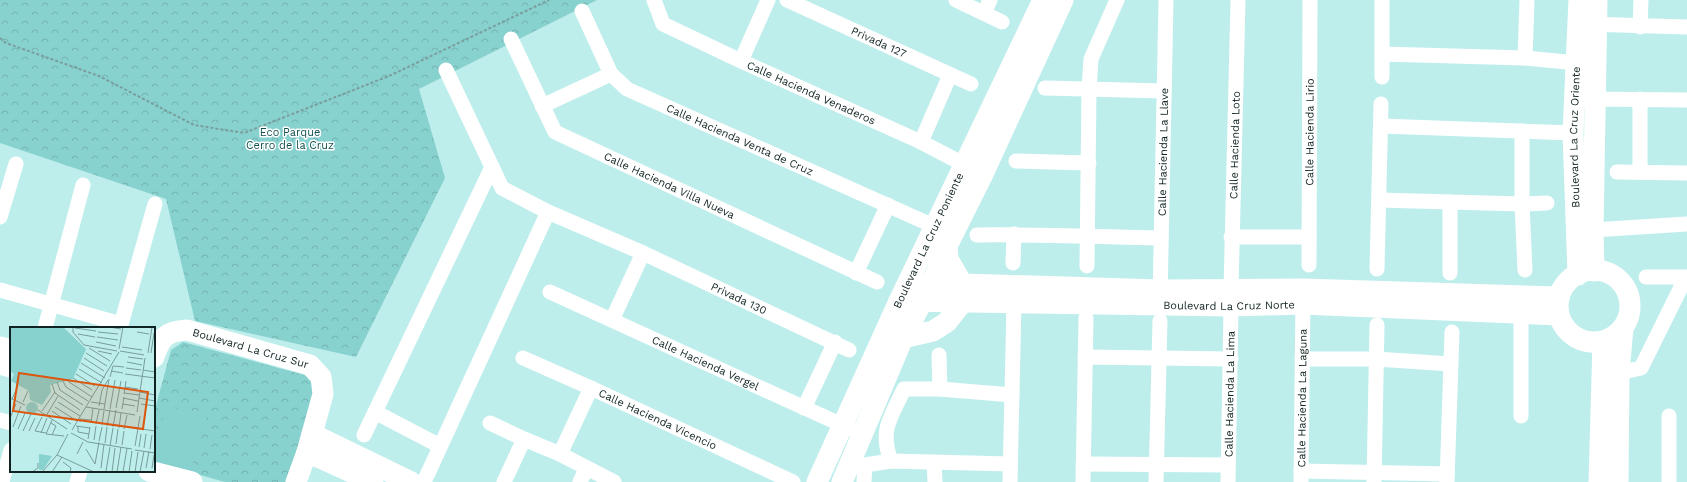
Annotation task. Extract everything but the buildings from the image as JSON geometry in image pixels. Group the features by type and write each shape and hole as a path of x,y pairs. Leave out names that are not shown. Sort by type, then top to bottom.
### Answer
{"street":[{"name":"Calle Hacienda Venaderos","path":"654,0 663,24 741,61 921,142 974,169"},
{"path":"741,61 768,0"},
{"name":"Privada 127","path":"787,0 971,84"},
{"path":"956,0 987,7 1002,22"},
{"name":"Boulevard La Cruz Poniente","path":"842,482 903,338 928,292 947,246 974,169 1043,0"},
{"name":"Boulevard La Cruz Poniente","path":"817,482 936,227 974,169 1063,0"},
{"path":"1087,266 1089,163 1088,90 1091,58 1117,0"},
{"name":"Calle Hacienda La Llave","path":"1156,482 1166,0"},
{"name":"Calle Hacienda Loto","path":"1231,298 1231,237 1238,0"},
{"name":"Calle Hacienda Lirio","path":"1308,265 1310,0"},
{"path":"1382,0 1382,77"},
{"path":"1525,58 1527,0"},
{"name":"Boulevard La Cruz Oriente","path":"1579,0 1587,24 1596,99 1593,230 1586,273"},
{"name":"Boulevard La Cruz Oriente","path":"1586,273 1573,133 1577,63 1587,24 1597,0"},
{"path":"1640,27 1641,0"},
{"name":"Calle Hacienda Venta de Cruz","path":"582,11 611,74 627,89 888,204 936,227"},
{"path":"1587,24 1687,28"},
{"name":"Calle Hacienda Villa Nueva","path":"511,39 555,132 877,282"},
{"path":"1382,54 1525,58 1577,63"},
{"path":"446,70 502,188 548,212 643,253 612,320"},
{"path":"542,106 611,74"},
{"path":"921,142 950,74"},
{"path":"1044,88 1164,91"},
{"path":"1575,98 1687,100"},
{"path":"1640,99 1640,172"},
{"path":"1377,269 1381,104"},
{"path":"1381,126 1573,133"},
{"path":"1522,131 1522,204 1525,270"},
{"path":"1016,161 1089,163"},
{"path":"0,217 16,164"},
{"path":"364,435 492,167"},
{"path":"1617,172 1687,173"},
{"path":"45,327 83,185"},
{"path":"1379,200 1522,204 1547,203"},
{"path":"1450,202 1450,273"},
{"path":"0,290 120,326 155,204"},
{"path":"856,273 888,204"},
{"path":"424,482 548,212"},
{"path":"1593,230 1687,224"},
{"path":"977,235 1014,234 1161,238"},
{"path":"1014,234 1014,263"},
{"path":"1231,237 1309,237"},
{"path":"903,338 934,331 947,322 963,294 948,259 947,246"},
{"name":"Privada 130","path":"643,253 850,350"},
{"path":"1618,482 1619,373 1623,327 1630,311 1630,302 1624,286 1611,275 1586,273 1566,284 1559,306 1567,329 1579,339 1595,342 1603,341 1614,336 1623,327"},
{"path":"1619,373 1641,368 1686,277 1646,278"},
{"name":"Calle Hacienda Vergel","path":"550,292 862,433"},
{"name":"Boulevard La Cruz Norte","path":"904,293 928,292 1160,305"},
{"name":"Boulevard La Cruz Norte","path":"963,294 1014,302 1160,305 1231,298 1303,297 1559,306"},
{"name":"Boulevard La Cruz Norte","path":"1303,297 1521,313 1559,306"},
{"name":"Calle Hacienda La Laguna","path":"1301,476 1303,297"},
{"name":"Calle Hacienda La Lima","path":"1228,482 1231,298"},
{"path":"1010,482 1014,302"},
{"path":"1521,313 1521,416"},
{"path":"1083,482 1086,318"},
{"path":"1374,477 1377,325"},
{"name":"Boulevard La Cruz Sur","path":"155,353 158,344 164,337 170,333 186,330 310,365 321,377 323,394 296,482"},
{"path":"1301,476 1447,478 1452,332"},
{"path":"1599,482 1603,341"},
{"path":"804,408 835,342"},
{"path":"0,347 10,350"},
{"path":"939,354 940,389"},
{"path":"1086,357 1231,360"},
{"name":"Calle Hacienda Vicencio","path":"523,358 591,388 770,477 792,482"},
{"path":"1302,359 1376,359 1451,364"},
{"path":"0,364 10,367"},
{"path":"560,454 591,388"},
{"path":"892,461 886,447 886,429 904,389 940,389 1012,395"},
{"path":"375,412 440,446"},
{"path":"1669,416 1669,482"},
{"path":"0,420 10,423"},
{"path":"490,423 560,454 583,475 614,482"},
{"path":"504,482 524,439"},
{"path":"309,442 373,482"},
{"path":"309,442 411,482"},
{"path":"2,482 10,454"},
{"path":"864,482 865,465 892,461 1010,464"},
{"path":"934,462 935,482"},
{"path":"1083,464 1228,465"},
{"path":"77,482 80,472"},
{"path":"154,472 192,482"}],"path":[{"path":"0,38 6,43 99,76 194,124 244,133 389,76 549,0"}],"green space":[{"name":"Eco Parque Cerro de la Cruz","path":"0,0 597,0 419,89 445,178 356,357 195,321 166,199 0,143"},
{"path":"183,342 312,377 318,385 292,482 225,482 155,462 155,409 171,350"},
{"path":"166,406 207,416 191,470 155,459 155,447"}]}
